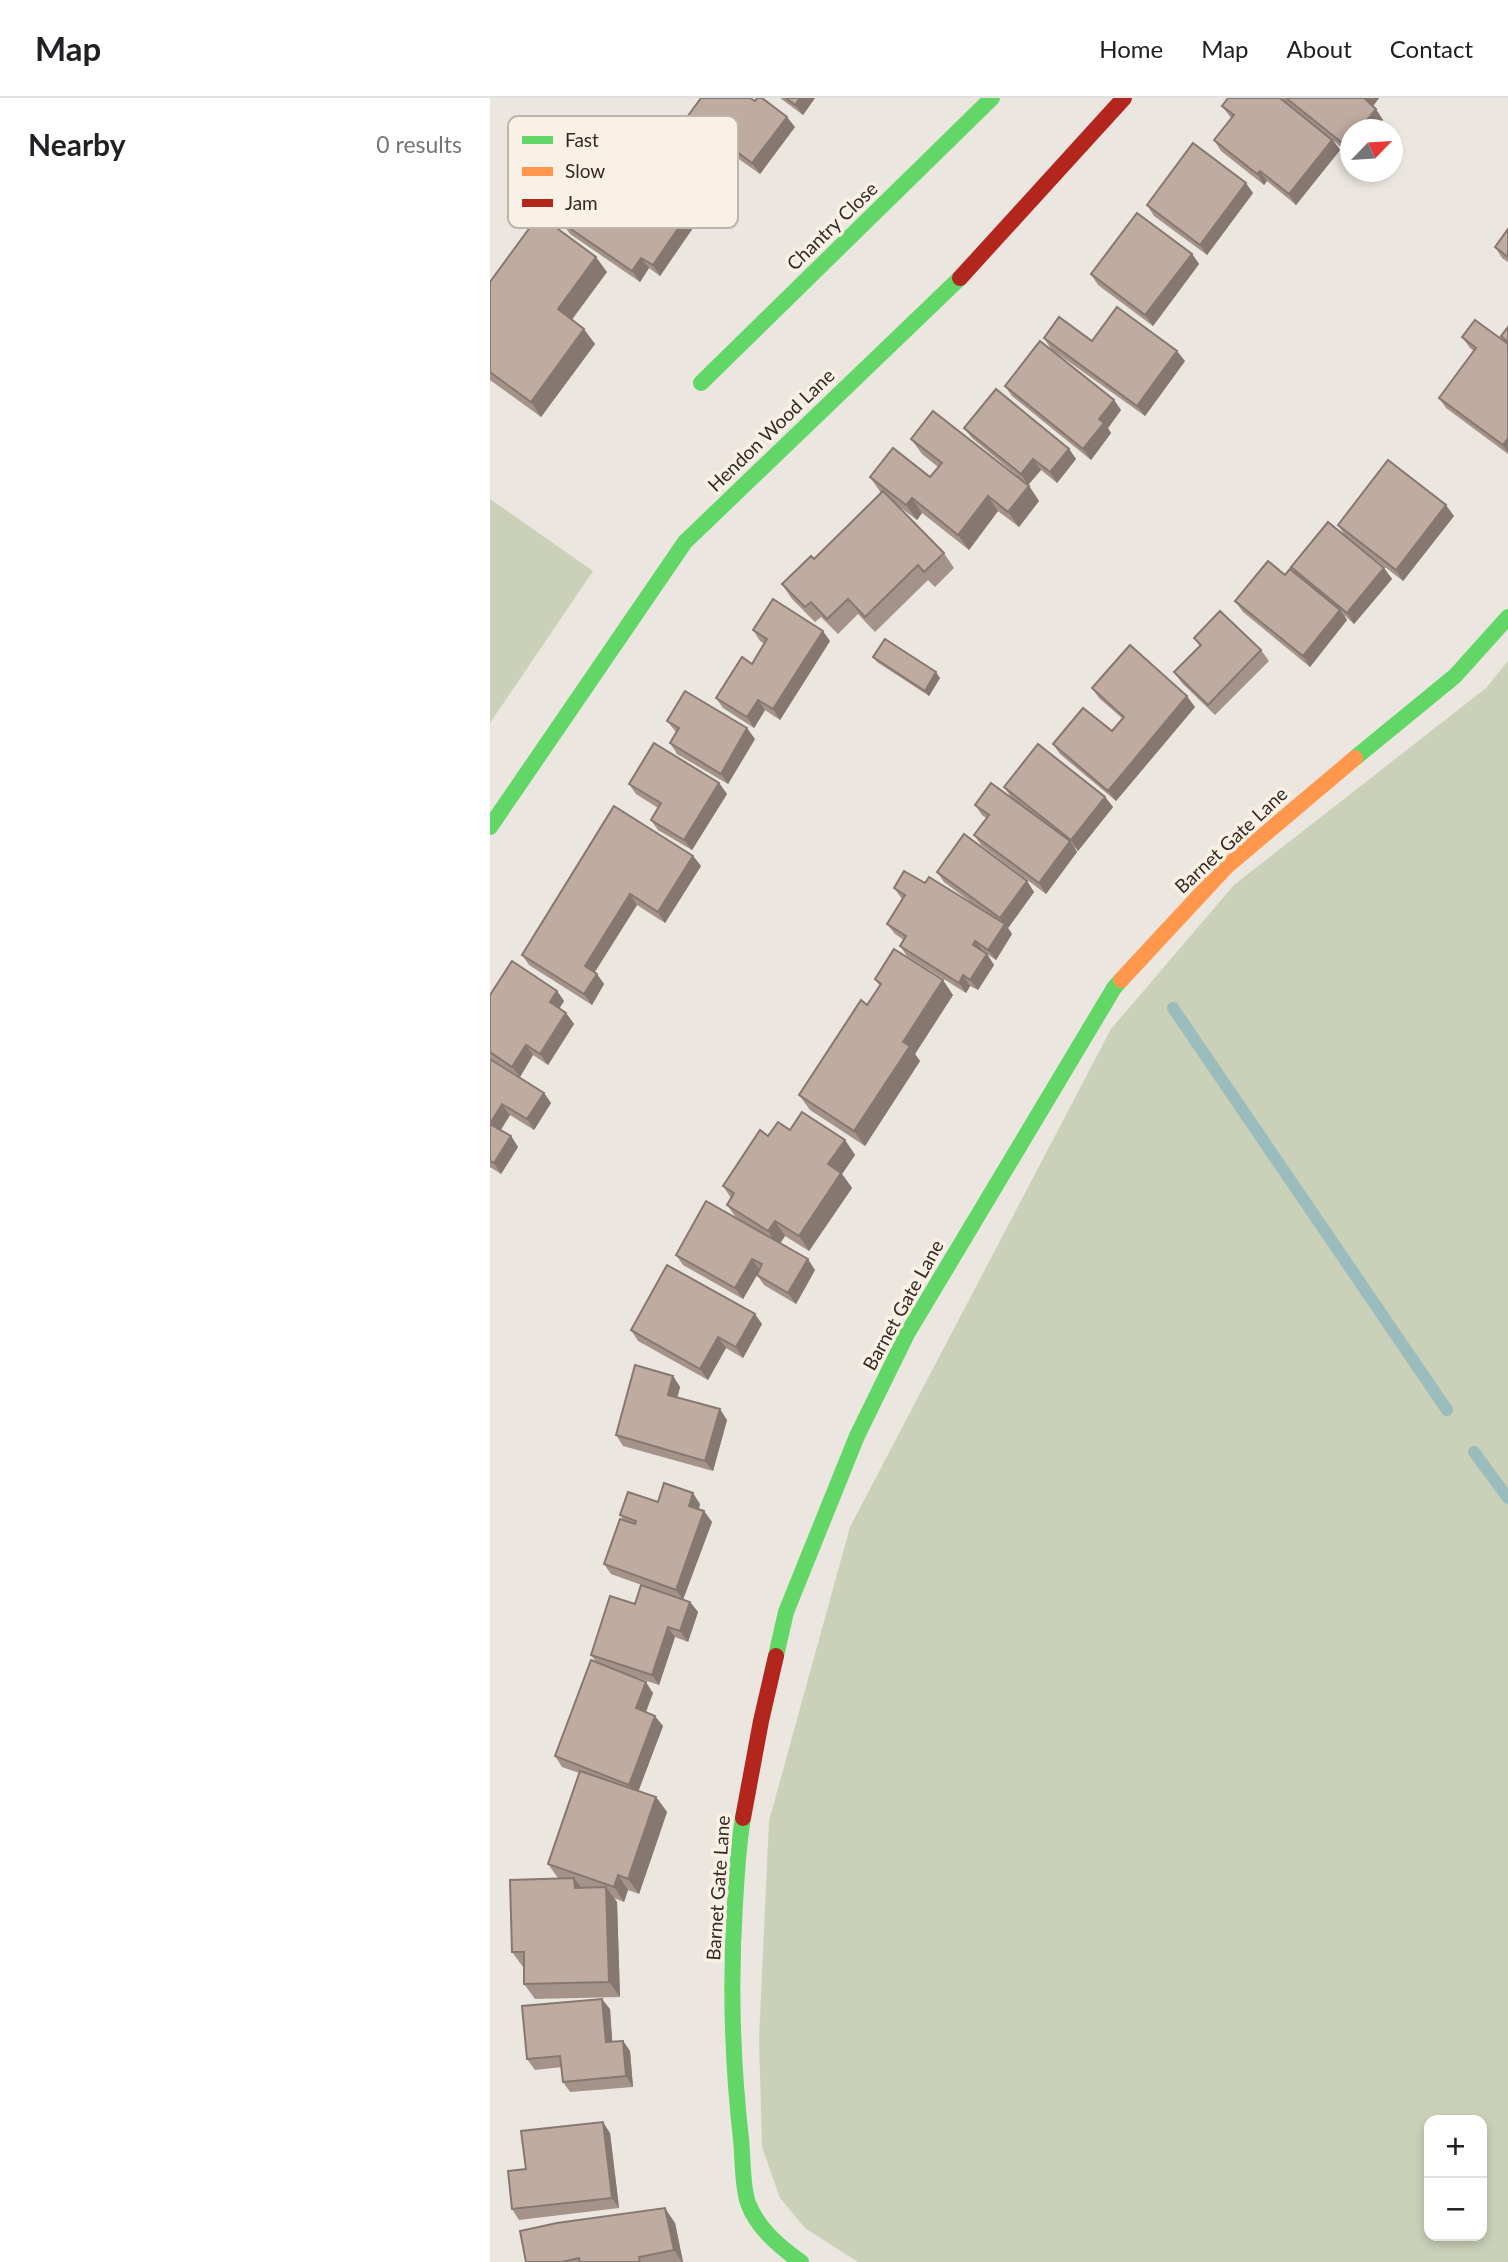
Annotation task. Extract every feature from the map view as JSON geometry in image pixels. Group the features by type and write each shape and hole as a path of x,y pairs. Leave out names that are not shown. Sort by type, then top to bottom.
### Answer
{"street":[{"name":"Chantry Close","path":"701,383 992,98"},
{"name":"Hendon Wood Lane","path":"490,827 685,542 978,260 1124,98"},
{"name":"Barnet Gate Lane","path":"801,2262 779,2246 760,2224 748,2202 735,2088 732,2029 733,1933 739,1842 761,1721 786,1612 863,1425 906,1334 1114,988 1226,867 1455,676 1508,617"}],"green space":[{"path":"490,499 593,571 490,723"},
{"path":"1508,661 1508,2262 858,2262 805,2228 780,2198 762,2147 759,2039 769,1821 850,1527 1111,1029 1234,885 1486,688"}],"building":[{"path":"701,98 750,98 755,101 762,98 787,117 752,163 738,153 738,116 688,116"},
{"path":"786,98 800,98 795,105"},
{"path":"1228,98 1280,98 1332,140 1289,194 1260,171 1257,174 1214,140 1234,115 1222,106"},
{"path":"1286,98 1364,98 1376,109 1368,119 1340,119 1340,141"},
{"path":"1193,143 1246,183 1200,245 1147,205"},
{"path":"1137,213 1192,254 1145,315 1091,274"},
{"path":"529,228 557,228 596,257 558,309 584,329 531,402 490,372 490,282"},
{"path":"569,228 678,228 653,265 641,258 632,271"},
{"path":"1508,229 1508,257 1495,247"},
{"path":"1117,307 1177,351 1137,406 1044,338 1059,317 1092,341"},
{"path":"1475,320 1508,344 1508,438 1503,445 1439,398 1476,348 1462,337"},
{"path":"1508,327 1508,342 1501,336"},
{"path":"1040,341 1114,400 1099,419 1104,423 1083,449 1005,386"},
{"path":"996,389 1069,449 1050,472 1033,459 1021,474 964,428"},
{"path":"933,411 1029,486 1008,512 988,496 958,535 912,498 906,505 870,477 893,448 930,477 942,463 911,439"},
{"path":"1388,460 1446,505 1396,570 1338,525"},
{"path":"883,491 944,553 924,572 918,565 865,617 848,599 827,619 811,602 805,607 782,584 811,556 814,559"},
{"path":"1328,522 1384,568 1347,613 1291,567"},
{"path":"1268,561 1285,575 1290,569 1340,610 1303,656 1235,601"},
{"path":"773,599 823,631 773,709 758,700 747,717 716,698 742,657 752,664 767,639 753,630"},
{"path":"1220,611 1261,650 1208,705 1174,672 1201,645 1194,638"},
{"path":"885,639 936,672 925,691 873,657"},
{"path":"1130,645 1187,696 1108,791 1053,744 1083,708 1112,731 1124,717 1092,688"},
{"path":"685,691 747,728 721,774 670,743 679,728 667,721"},
{"path":"654,743 719,783 684,840 651,820 661,803 629,784"},
{"path":"1038,744 1105,797 1071,840 1004,787"},
{"path":"991,783 1070,841 1039,883 974,835 989,815 975,805"},
{"path":"614,806 693,856 658,912 630,894 585,966 597,974 584,994 522,955"},
{"path":"964,834 1027,881 1000,918 937,872"},
{"path":"904,871 925,883 929,877 1005,924 988,950 975,941 973,945 987,954 970,980 963,975 959,983 900,946 906,936 887,924 905,895 894,888"},
{"path":"894,949 943,980 903,1042 910,1046 854,1131 799,1095 861,1000 867,1005 881,984 875,979"},
{"path":"512,961 557,991 550,1002 566,1013 540,1054 526,1045 512,1067 490,1052 490,995"},
{"path":"490,1059 544,1093 527,1119 502,1104 490,1124"},
{"path":"802,1112 845,1140 828,1164 841,1173 799,1236 775,1221 768,1231 727,1205 734,1193 723,1186 760,1130 768,1136 778,1122 790,1130"},
{"path":"490,1124 511,1136 494,1163 490,1161"},
{"path":"706,1201 808,1259 788,1293 757,1275 762,1264 752,1259 735,1288 676,1255"},
{"path":"667,1265 755,1314 736,1347 718,1337 700,1369 631,1330"},
{"path":"635,1365 673,1376 668,1395 720,1409 705,1461 616,1435"},
{"path":"664,1483 693,1493 689,1506 704,1511 676,1590 604,1564 620,1519 635,1524 636,1521 620,1515 628,1492 658,1502"},
{"path":"641,1585 690,1602 680,1631 668,1627 652,1675 591,1655 610,1596 635,1604"},
{"path":"591,1660 646,1682 636,1708 655,1716 629,1785 555,1756"},
{"path":"580,1771 656,1797 628,1879 618,1875 614,1887 548,1864"},
{"path":"574,1878 575,1888 606,1887 609,1982 524,1984 524,1952 512,1952 510,1880"},
{"path":"602,1999 606,2042 623,2041 626,2076 563,2082 560,2056 527,2059 522,2006"},
{"path":"603,2122 612,2198 512,2209 508,2171 526,2169 521,2131"},
{"path":"665,2208 674,2250 639,2257 640,2262 580,2262 579,2258 562,2262 526,2262 520,2231 557,2223"}],"waterway":[{"path":"1173,1008 1447,1410"},
{"path":"1474,1452 1508,1498"}],"traffic: fast":[{"path":"701,383 992,98"},
{"path":"490,827 685,542 960,278"},
{"path":"1355,758 1455,676 1508,617"},
{"path":"776,1656 786,1612 857,1436 907,1334 1121,980"},
{"path":"743,1818 735,1903 732,1992 745,2188 748,2203 763,2229 801,2262"}],"traffic: slow":[{"path":"1121,980 1226,867 1355,758"}],"traffic: jam":[{"path":"960,278 1124,98"},
{"path":"743,1818 776,1656"}]}
